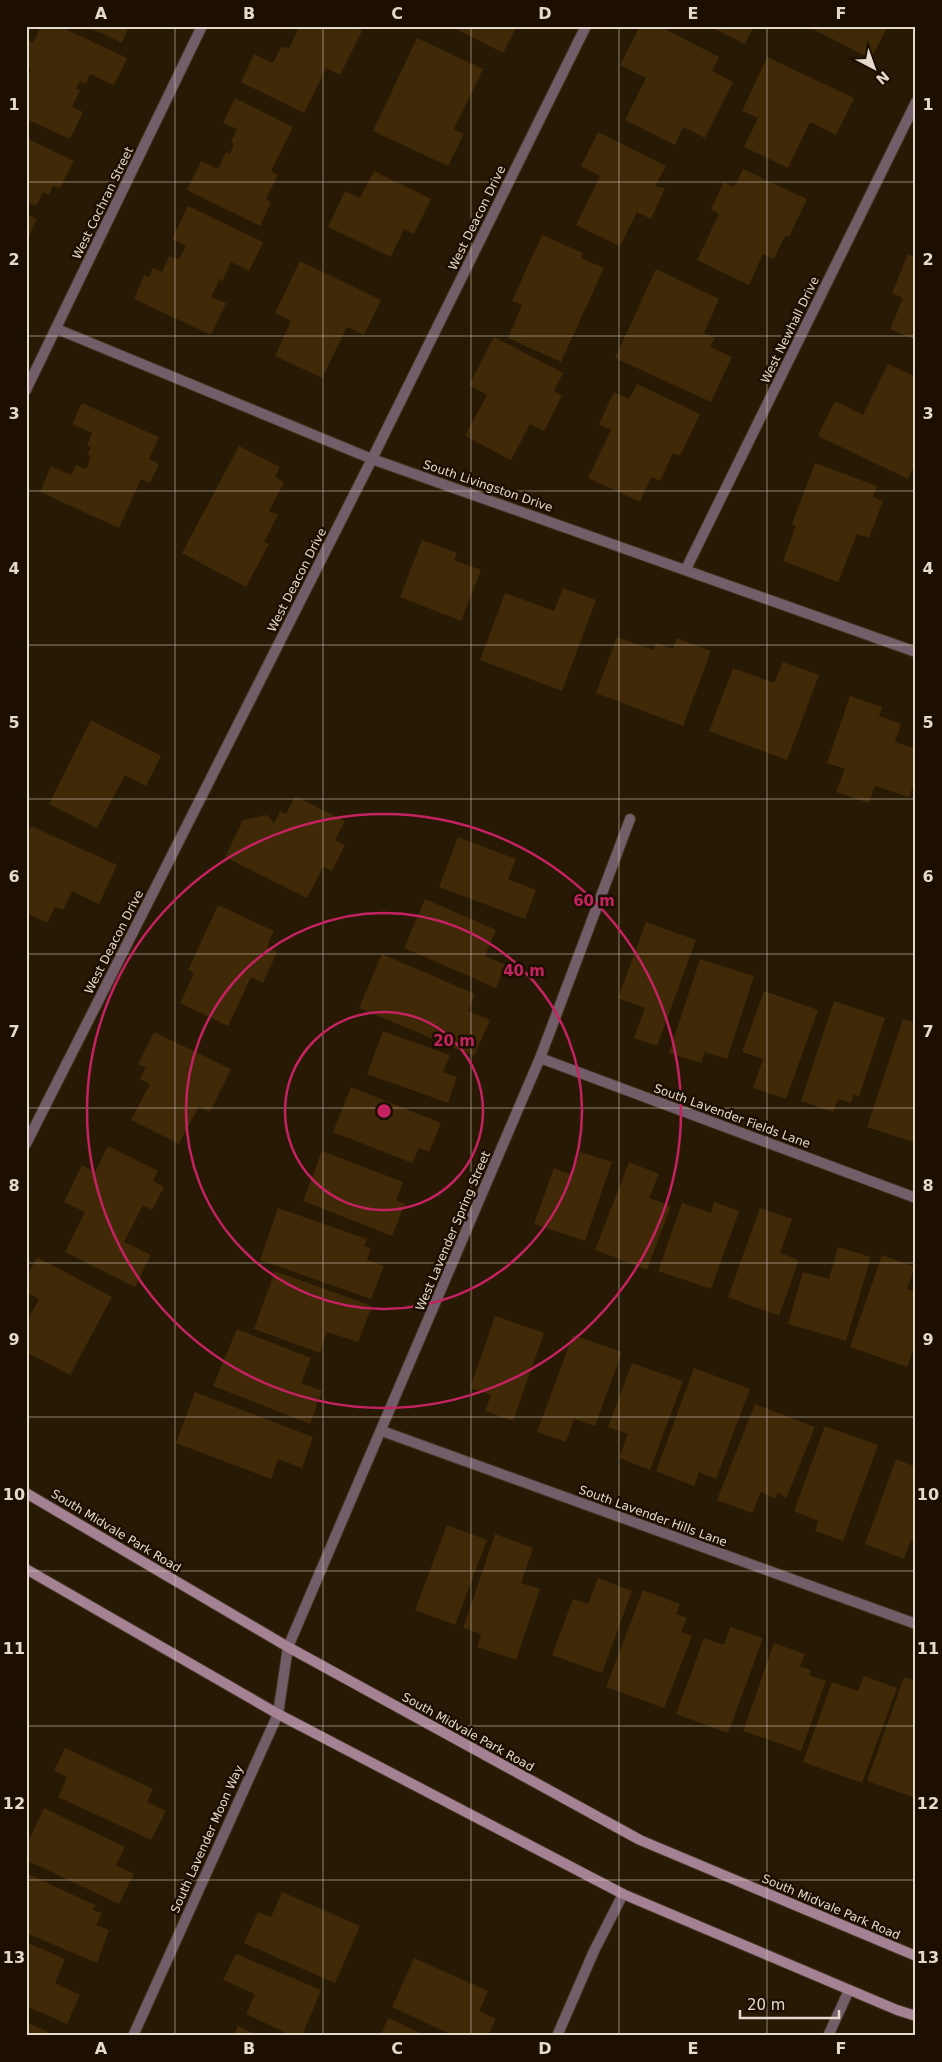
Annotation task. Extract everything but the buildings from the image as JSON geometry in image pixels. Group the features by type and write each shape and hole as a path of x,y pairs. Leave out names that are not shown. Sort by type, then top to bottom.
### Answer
{"main road":[{"name":"South Midvale Park Road","path":"26,1493 288,1648 640,1840 916,1956"},
{"path":"26,1569 278,1714 622,1894 849,1990 916,2016"}],"street":[{"name":"West Cochran Street","path":"26,390 202,26"},
{"name":"West Deacon Drive","path":"26,1144 372,459 586,26"},
{"name":"West Newhall Drive","path":"686,569 916,102"},
{"name":"South Livingston Drive","path":"57,329 372,459 916,652"},
{"name":"West Lavender Spring Street","path":"288,1648 540,1058 630,819"},
{"name":"South Lavender Fields Lane","path":"540,1058 916,1198"},
{"name":"South Lavender Hills Lane","path":"382,1431 916,1624"},
{"name":"South Lavender Moon Way","path":"132,2036 278,1714 288,1648"},
{"path":"557,2036 594,1951 622,1894"},
{"path":"828,2036 849,1990"}]}
